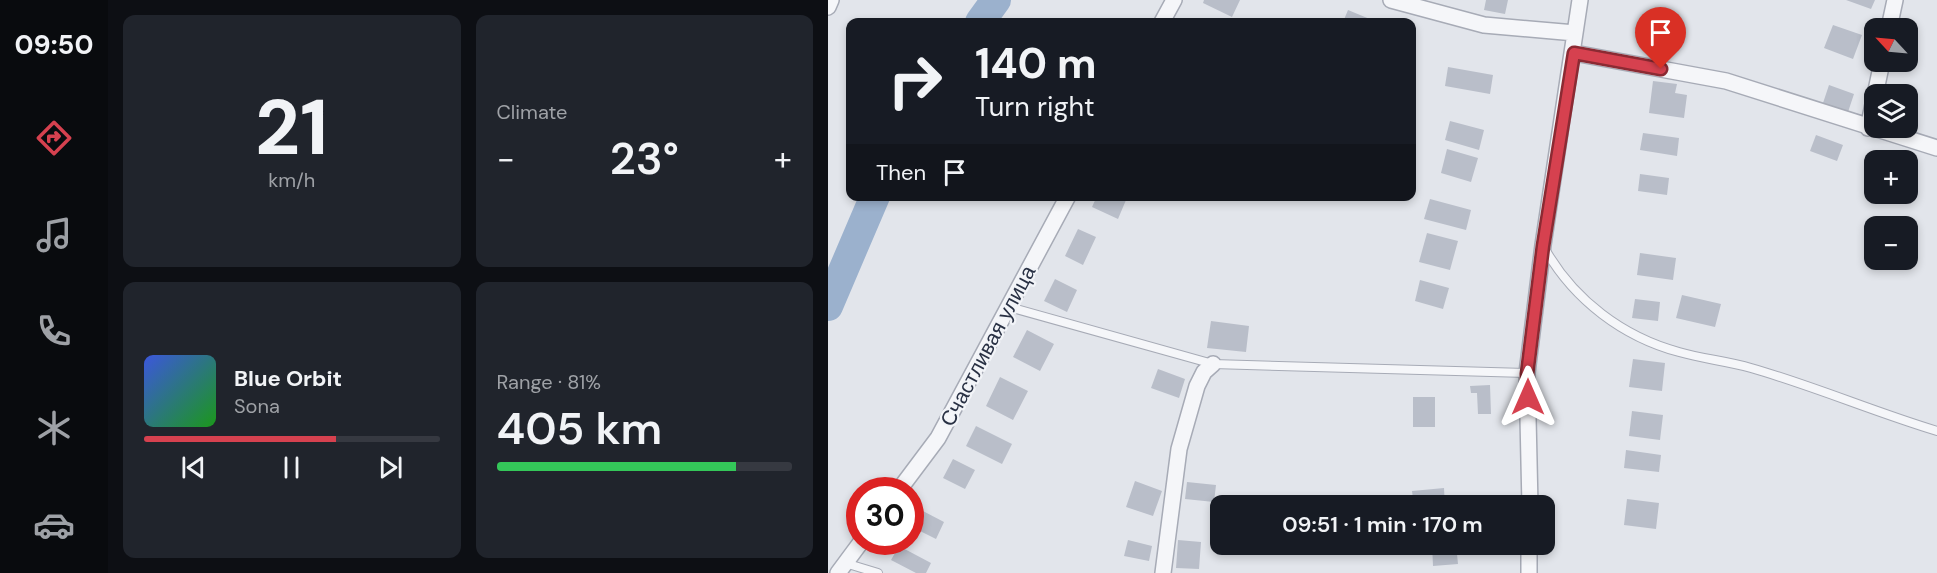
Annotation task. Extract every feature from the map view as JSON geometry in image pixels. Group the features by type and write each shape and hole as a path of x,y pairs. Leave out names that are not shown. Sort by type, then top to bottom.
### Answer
{"street":[{"path":"828,7 831,0"},
{"path":"1164,18 1174,0"},
{"path":"1391,0 1484,25 1575,33"},
{"path":"1530,495 1527,374 1543,246 1574,53 1580,0"},
{"path":"1891,18 1895,0"},
{"path":"1574,53 1726,81 1864,127"},
{"path":"1902,138 1937,148"},
{"name":"Счастливая улица","path":"909,477 938,438 1065,201"},
{"path":"1163,573 1179,449 1197,386 1204,372 1213,364"},
{"path":"841,568 851,555"},
{"path":"1529,555 1529,573"}],"lane":[{"path":"1543,246 1554,266 1577,293 1616,325 1638,339 1679,352 1749,367 1937,431"},
{"path":"1009,307 1213,364 1527,374"},
{"path":"841,568 878,573"}],"building":[{"path":"1204,0 1240,0 1232,17 1203,3"},
{"path":"1486,0 1508,0 1505,14 1484,10"},
{"path":"1846,0 1875,0 1871,9"},
{"path":"1348,10 1367,18 1345,18"},
{"path":"1658,20 1681,23 1676,52 1654,49"},
{"path":"1833,25 1862,35 1853,59 1824,48"},
{"path":"1448,67 1493,75 1490,94 1445,86"},
{"path":"1653,81 1677,84 1675,93 1687,95 1684,118 1649,113"},
{"path":"1829,85 1854,94 1848,112 1823,103"},
{"path":"1450,121 1484,130 1479,150 1445,140"},
{"path":"1643,133 1679,138 1677,156 1640,150"},
{"path":"1816,135 1843,145 1837,161 1810,151"},
{"path":"1447,149 1478,158 1471,182 1441,173"},
{"path":"1640,174 1669,178 1667,195 1638,191"},
{"path":"1430,199 1471,210 1466,230 1424,219"},
{"path":"1095,201 1126,201 1118,219 1092,207"},
{"path":"1078,229 1096,237 1083,265 1065,256"},
{"path":"1427,233 1458,241 1450,270 1419,262"},
{"path":"1640,253 1676,258 1673,280 1637,275"},
{"path":"1055,279 1077,290 1067,312 1044,301"},
{"path":"1420,280 1449,288 1443,309 1415,301"},
{"path":"1682,295 1721,304 1715,327 1676,318"},
{"path":"1635,299 1660,302 1658,321 1632,318"},
{"path":"1211,321 1249,326 1246,352 1207,348"},
{"path":"1027,330 1054,344 1040,371 1013,357"},
{"path":"1633,359 1665,363 1662,391 1629,387"},
{"path":"1158,369 1185,379 1179,398 1151,388"},
{"path":"1000,377 1028,391 1013,420 986,406"},
{"path":"1490,385 1491,414 1478,414 1477,393 1471,393 1470,386"},
{"path":"1413,397 1435,397 1435,427 1413,427"},
{"path":"1632,411 1663,415 1660,440 1629,436"},
{"path":"976,426 1012,444 1002,464 966,446"},
{"path":"1626,450 1661,455 1659,472 1624,468"},
{"path":"953,459 975,470 965,489 943,478"},
{"path":"1135,481 1162,491 1153,516 1126,507"},
{"path":"1187,482 1216,485 1215,495 1210,495 1210,502 1185,499"},
{"path":"1444,488 1444,495 1413,495 1412,491"},
{"path":"1627,499 1659,503 1656,529 1624,525"},
{"path":"924,512 944,522 936,539 924,533"},
{"path":"1128,540 1152,546 1149,561 1124,556"},
{"path":"1178,540 1201,542 1199,569 1176,568"},
{"path":"894,555 916,555 931,563 926,573 916,573 891,560"},
{"path":"1432,555 1457,555 1458,564 1433,566"}],"waterway":[{"path":"983,18 996,0"},
{"path":"828,306 873,201"}],"route":[{"path":"1528,397 1527,374 1543,246 1574,53 1661,69"}]}
